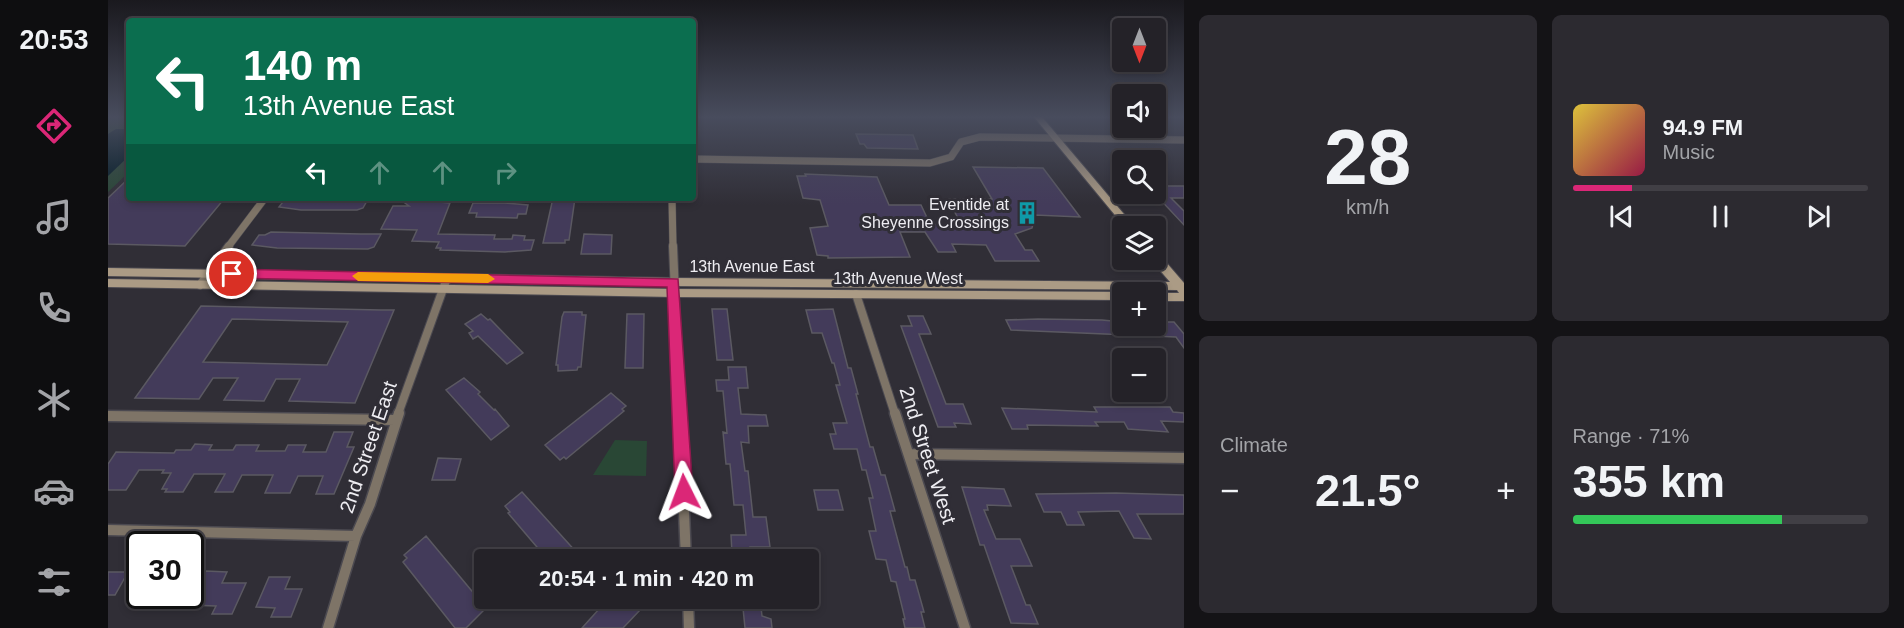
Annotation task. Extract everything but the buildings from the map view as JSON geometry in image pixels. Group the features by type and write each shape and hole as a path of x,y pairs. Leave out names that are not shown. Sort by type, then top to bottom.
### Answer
{"main road":[{"path":"1062,146 1121,216"},
{"path":"1166,270 1183,291 1166,295"},
{"name":"13th Avenue East","path":"108,272 209,273 444,283 674,288 1183,291"},
{"name":"13th Avenue East","path":"108,283 200,285 444,283"},
{"name":"13th Avenue West","path":"674,288 856,294 1112,296"}],"street":[{"path":"696,159 930,163 951,157 958,146"},
{"path":"200,285 263,201"},
{"path":"672,201 686,549"},
{"name":"2nd Street East","path":"328,628 356,536 370,504 396,420 444,283"},
{"name":"2nd Street West","path":"856,294 965,628"},
{"path":"108,416 396,420"},
{"path":"909,454 1184,458"},
{"path":"108,530 356,536"},
{"path":"688,609 689,628"}],"green space":[{"path":"108,146 126,146 126,175 108,192"},
{"path":"615,440 647,441 646,476 593,475"}],"water":[{"path":"108,146 126,146 126,159 108,176"}],"slow traffic":[{"path":"358,276 488,279"}],"place":[{"name":"Eventide at Sheyenne Crossings","path":"1027,213"}],"route":[{"path":"232,274 674,282 684,492"}]}
